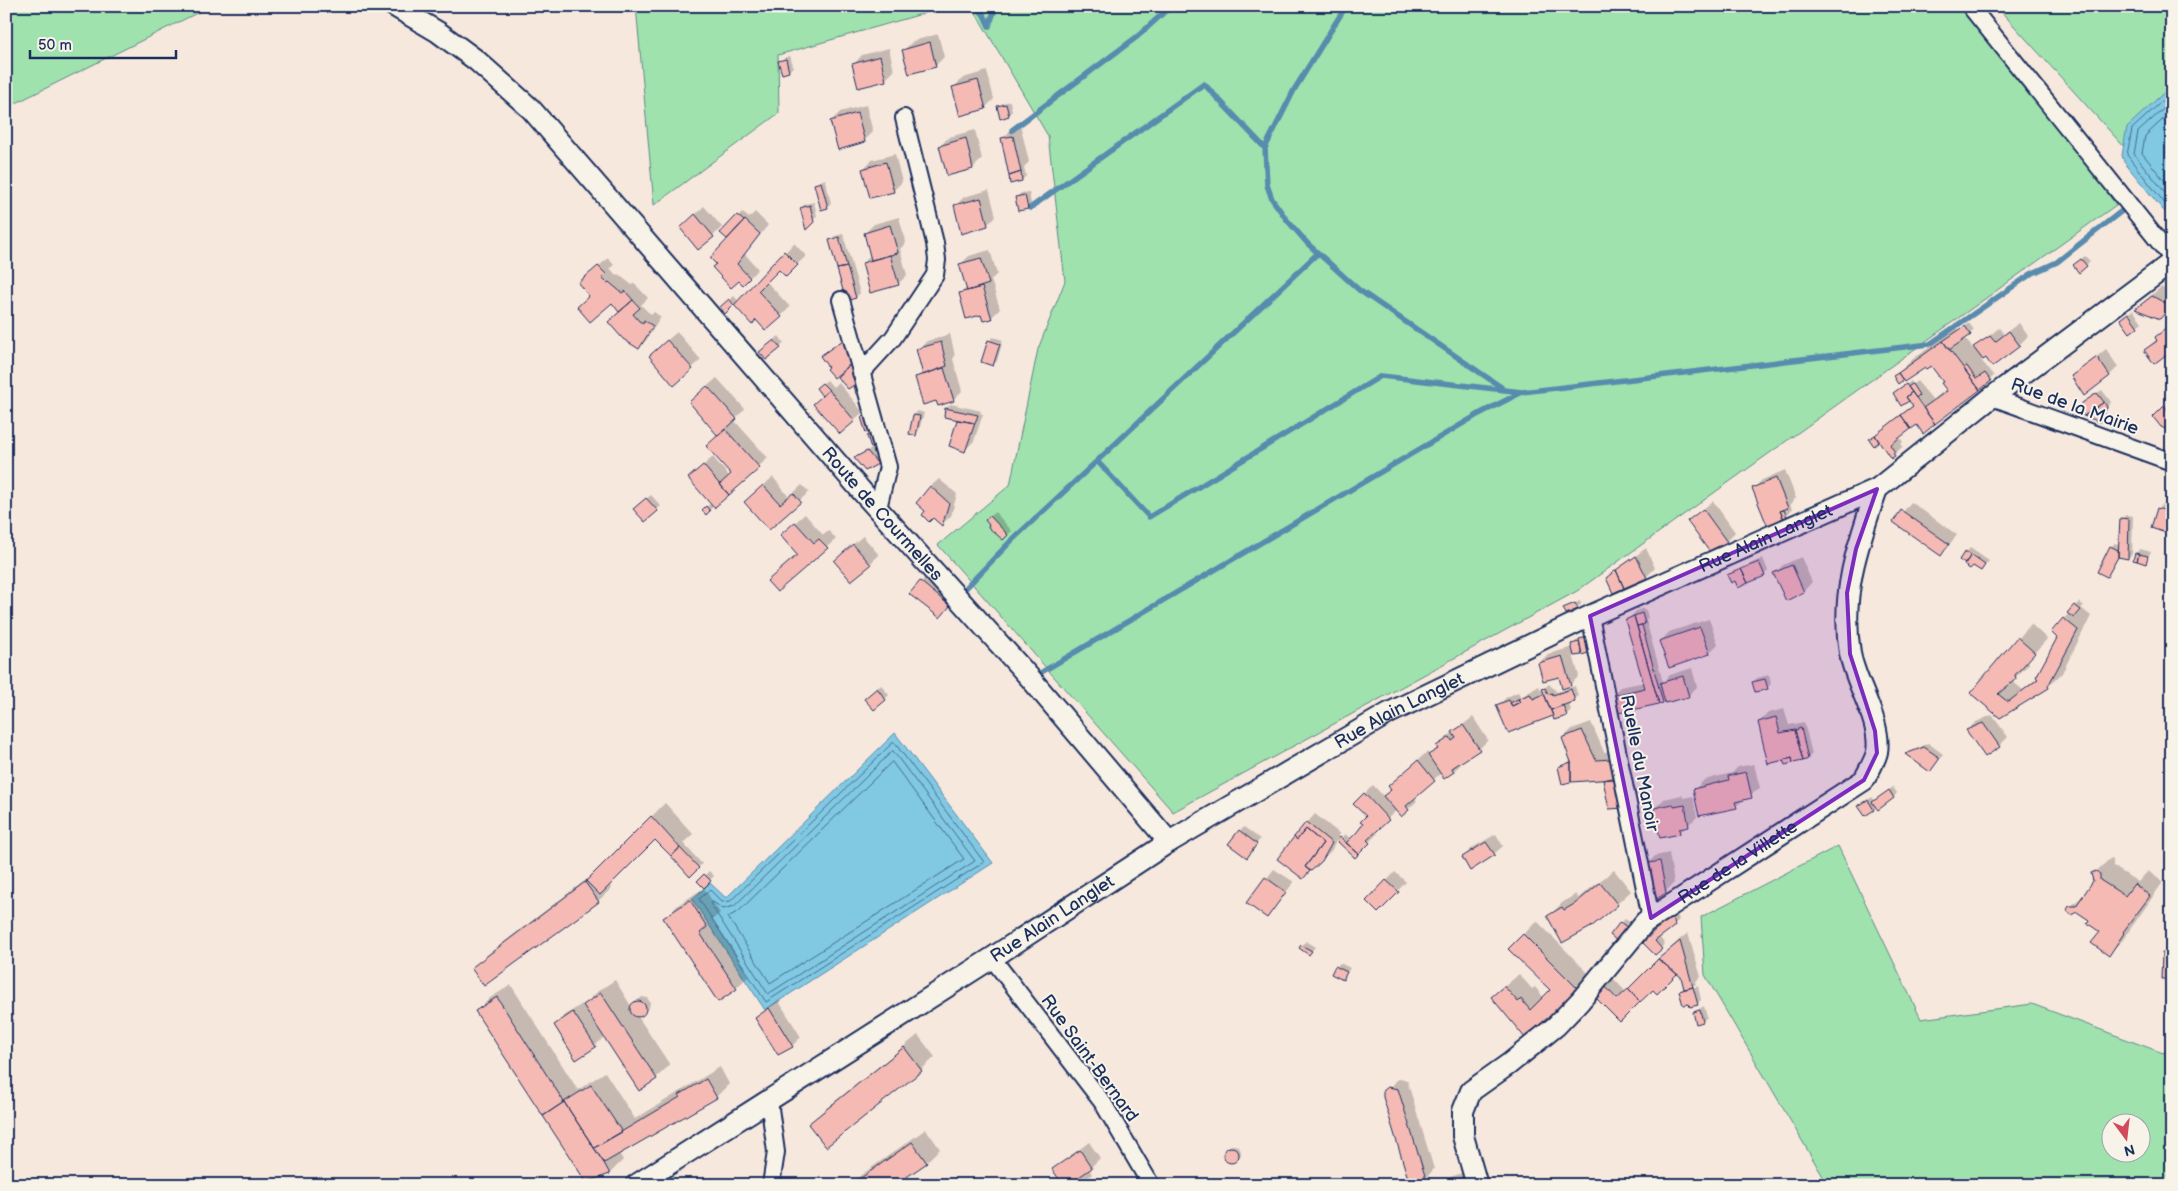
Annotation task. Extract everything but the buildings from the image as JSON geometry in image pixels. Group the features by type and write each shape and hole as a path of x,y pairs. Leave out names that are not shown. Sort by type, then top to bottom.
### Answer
{"street":[{"name":"Route de Courmelles","path":"394,6 438,32 476,60 531,110 596,182 878,508 1031,679 1169,842"},
{"path":"1970,6 2172,258"},
{"path":"861,373 893,338 935,275 937,260 935,242 904,118"},
{"name":"Rue Alain Langlet","path":"636,1185 992,958 1169,842 1389,714 1590,616 1877,489 1992,397 2172,262"},
{"path":"841,300 888,467 878,508"},
{"name":"Rue de la Mairie","path":"1992,397 2172,462"},
{"name":"Rue de la Villette","path":"1477,1185 1463,1136 1463,1111 1471,1092 1556,1026 1580,1002 1645,922 1864,780 1877,753 1876,731 1850,654 1847,593 1856,549 1877,489"},
{"name":"Ruelle du Manoir","path":"1590,616 1651,918"},
{"name":"Rue Saint-Bernard","path":"992,958 1103,1103 1151,1185"},
{"path":"769,1101 776,1152 771,1185"}],"highlighted area":[{"path":"1877,489 1856,549 1847,593 1850,654 1875,731 1877,753 1864,780 1651,918 1590,616"}],"green space":[{"path":"6,6 211,6 6,108"},
{"path":"636,6 1974,6 2116,205 1577,591 1173,812 938,545 1010,485 1038,349 1065,281 1048,136 974,10 929,12 778,55 779,113 654,205"},
{"path":"1996,6 2172,6 2172,100 2126,149"},
{"path":"1838,846 1921,1019 2032,1004 2163,1053 2172,1047 2172,1185 1828,1185 1705,975 1701,917"}],"water":[{"path":"2172,85 2172,214 2163,210 2124,162 2122,155 2127,127"},
{"path":"895,733 993,863 765,1010 692,899 710,883 726,898"}],"waterway":[{"path":"976,6 984,15 989,26"},
{"path":"989,26 996,6"},
{"path":"1012,130 1138,36 1171,6"},
{"path":"1346,6 1294,90 1265,148 1267,185 1272,199 1308,244 1359,290 1501,387"},
{"path":"1030,208 1204,84 1265,148"},
{"path":"960,594 1011,541 1097,461 1149,517 1381,376 1522,392 1930,344 2031,274 2057,262 2128,206"},
{"path":"1097,461 1318,253"},
{"path":"1035,676 1479,414 1522,392"}]}
